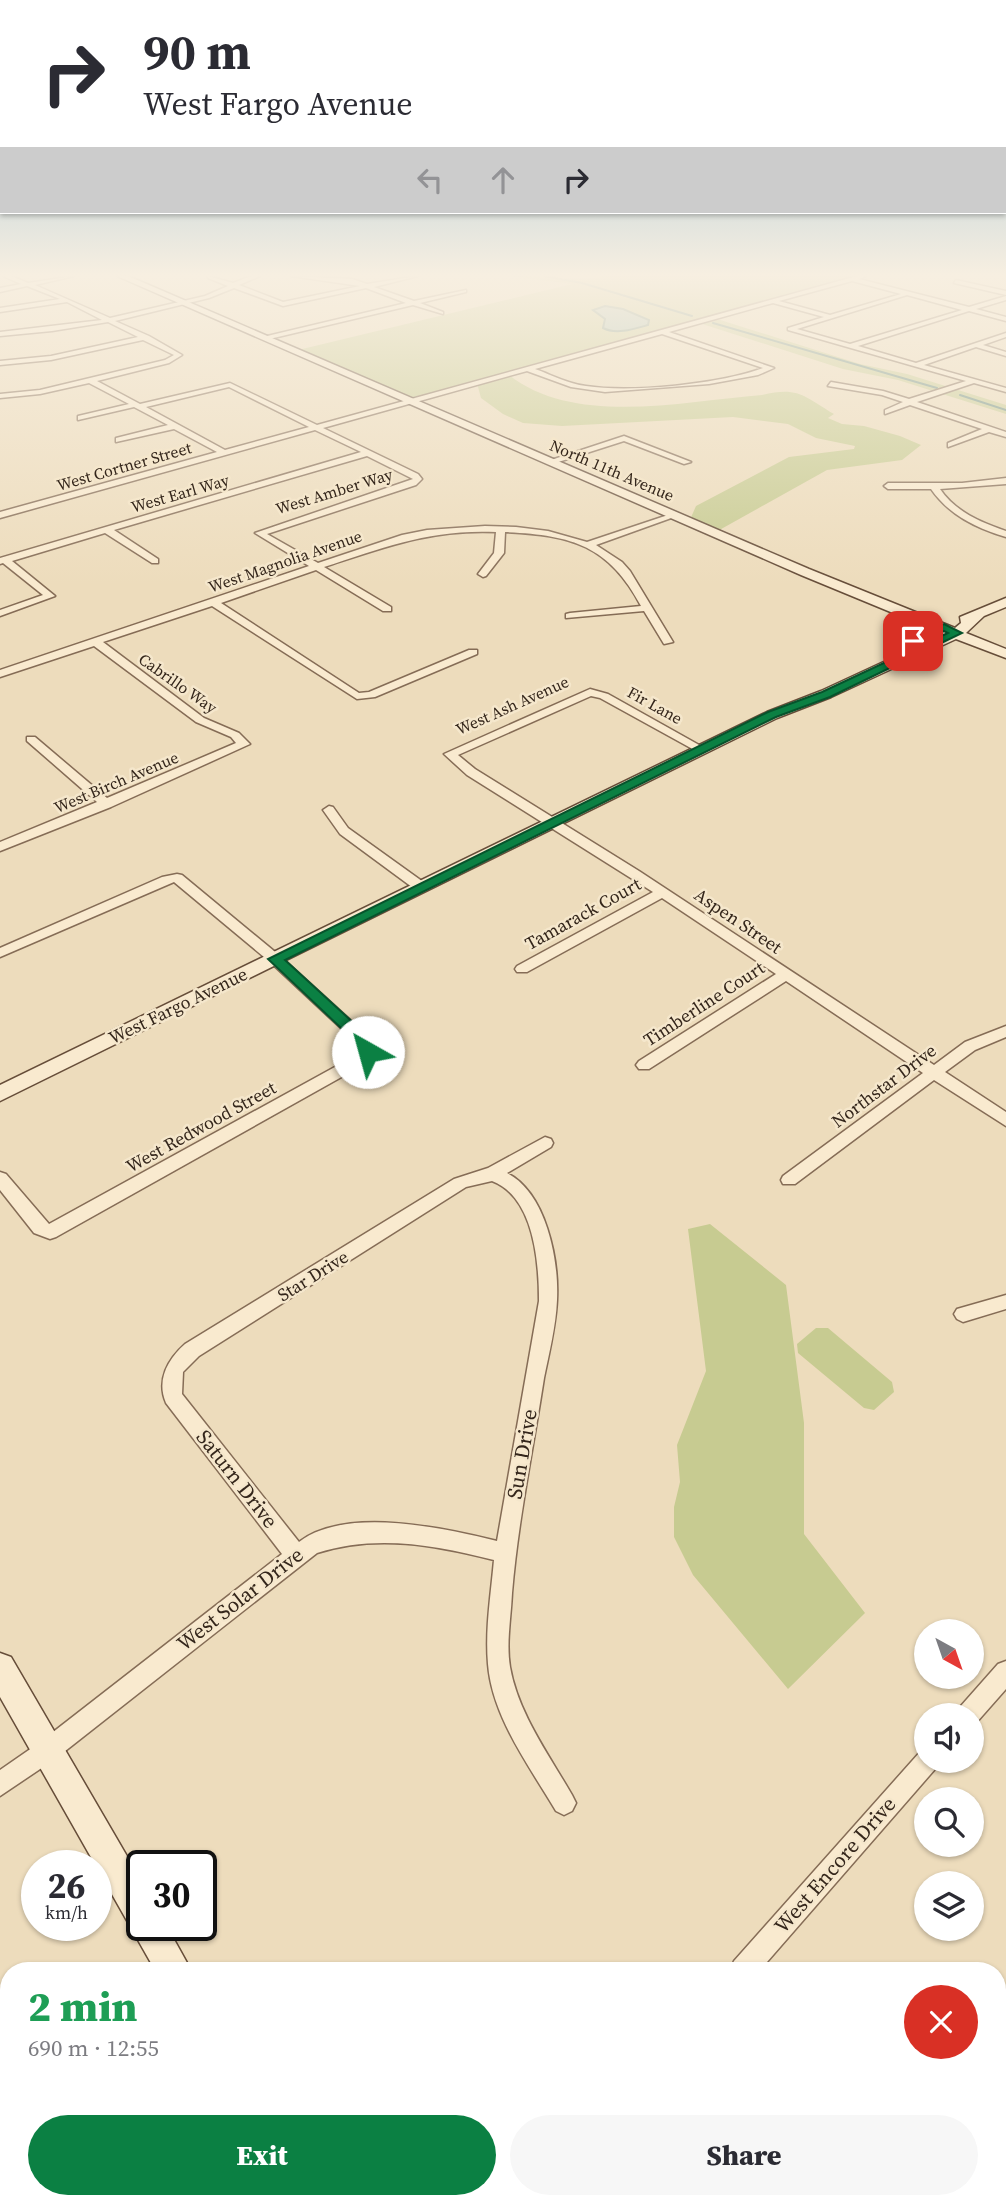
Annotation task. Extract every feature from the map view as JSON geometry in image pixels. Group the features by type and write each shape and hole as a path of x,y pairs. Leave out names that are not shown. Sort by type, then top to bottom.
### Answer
{"main road":[{"name":"North 11th Avenue","path":"358,379 945,632 1006,654"},
{"name":"West Fargo Avenue","path":"0,1094 772,715 817,698 1006,602"},
{"name":"North 11th Avenue","path":"945,632 1006,664"},
{"path":"0,1668 126,1887"},
{"path":"157,1941 169,1962"}],"street":[{"path":"0,396 40,392 94,379"},
{"name":"West Cortner Street","path":"0,515 492,379"},
{"path":"555,379 597,389 730,379"},
{"path":"967,379 1006,390"},
{"path":"90,380 224,453"},
{"path":"888,412 909,402 974,381"},
{"path":"831,384 866,389 1006,435"},
{"path":"81,418 229,385 418,479"},
{"path":"119,440 174,426"},
{"path":"951,445 989,429"},
{"path":"549,462 624,438 687,462"},
{"name":"West Earl Way","path":"3,561 367,453"},
{"name":"West Amber Way","path":"316,567 260,533 418,479"},
{"path":"888,486 981,486 1006,481"},
{"path":"933,486 945,504 959,514 1006,534"},
{"path":"587,545 671,514"},
{"path":"107,530 155,561"},
{"path":"483,574 499,553 501,530"},
{"name":"West Magnolia Avenue","path":"0,674 421,532 501,530 555,534 587,545 618,562 668,642"},
{"path":"0,613 50,596 3,561"},
{"path":"316,567 387,609"},
{"path":"213,602 352,694 362,697 473,653"},
{"path":"570,616 646,608"},
{"name":"Cabrillo Way","path":"96,642 200,720 241,738 244,744"},
{"name":"Fir Lane","path":"590,692 604,695 702,750"},
{"name":"West Ash Avenue","path":"450,754 590,692"},
{"path":"31,739 107,804"},
{"name":"West Birch Avenue","path":"0,847 244,744"},
{"name":"Aspen Street","path":"450,754 471,772 662,892 1006,1120"},
{"path":"329,810 344,831 421,887"},
{"path":"0,953 177,878 275,959"},
{"name":"Tamarack Court","path":"522,969 662,892"},
{"name":"West Redwood Street","path":"0,1178 40,1228 50,1232 358,1062 368,1052 365,1042 275,959"},
{"name":"Timberline Court","path":"644,1065 785,975"},
{"name":"Northstar Drive","path":"789,1180 970,1046 1006,1031"},
{"path":"491,1174 545,1143"},
{"name":"Star Drive","path":"178,1405 173,1397 170,1380 185,1356 460,1183 477,1175 491,1174"},
{"name":"Sun Drive","path":"491,1174 513,1184 536,1220 549,1274 548,1301 505,1553 498,1638 504,1693 564,1803"},
{"path":"963,1314 1006,1302"},
{"name":"Saturn Drive","path":"178,1405 295,1554"},
{"name":"West Solar Drive","path":"0,1784 47,1751 295,1554 325,1539 374,1531 438,1538 505,1553"},
{"path":"979,1703 1006,1672"},
{"name":"West Encore Drive","path":"750,1962 917,1773"}],"green space":[{"path":"358,379 516,379 536,391 565,401 597,406 665,405 793,392 834,414 828,418 842,424 864,426 921,445 902,460 827,470 714,533 689,522 696,506 789,457 854,449 855,446 816,438 788,424 733,417 562,426 523,423 503,414 481,398 477,383 410,402"},
{"path":"893,379 923,379 1006,405 1006,414"},
{"path":"710,1224 786,1285 804,1423 804,1534 865,1613 788,1689 693,1575 674,1537 674,1507 680,1482 677,1445 706,1371 688,1229"},
{"path":"816,1328 828,1328 892,1382 894,1392 874,1410 864,1408 798,1353 797,1344"}],"waterway":[{"path":"906,379 937,388"},
{"path":"960,395 1006,410"}],"route":[{"path":"368,1052 365,1042 275,959 772,715 786,712 957,633 944,627 913,641"}]}
